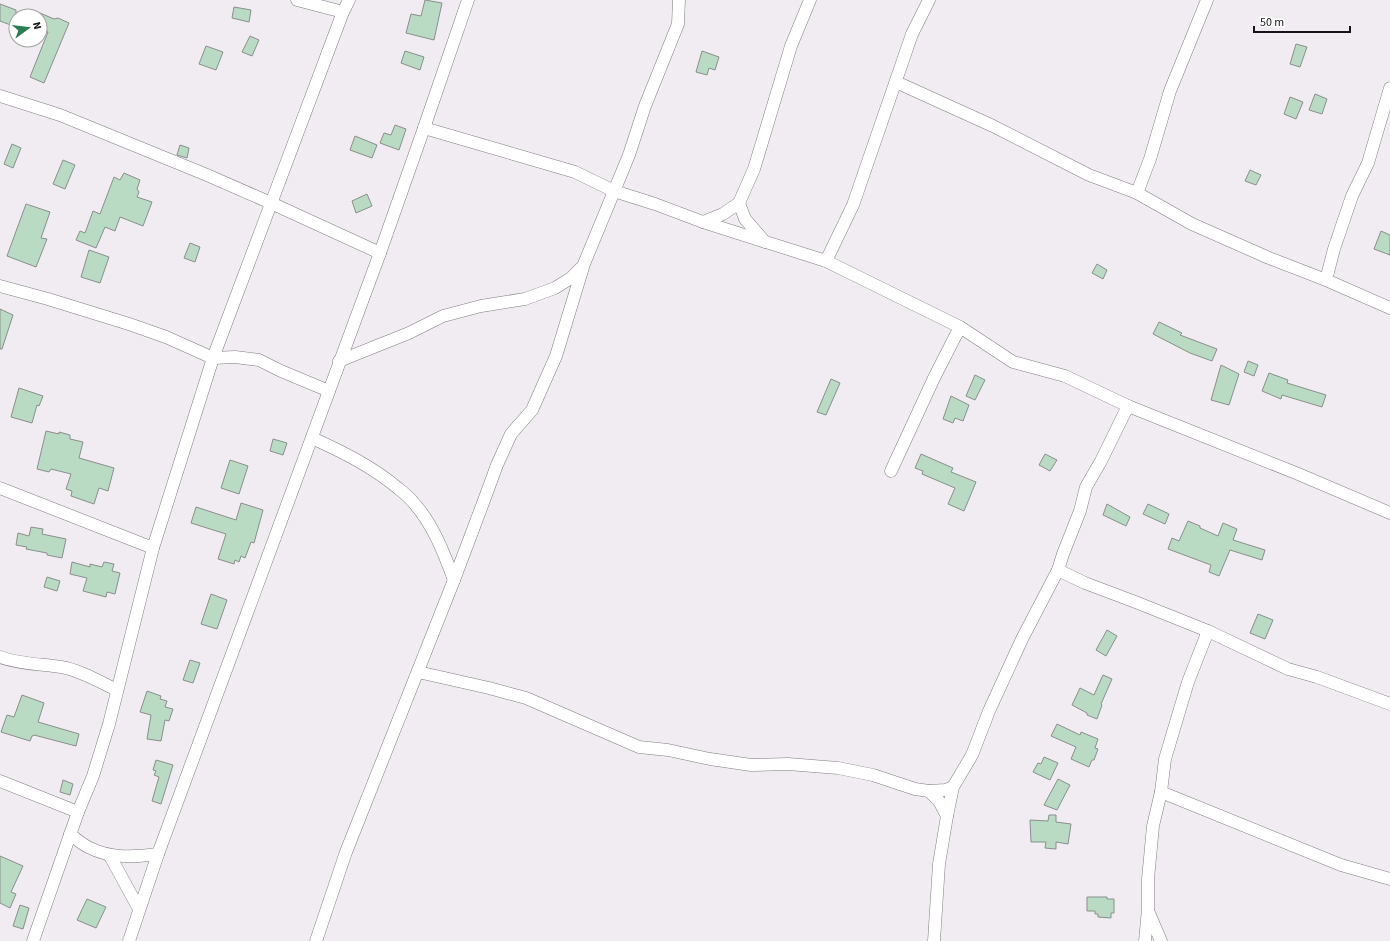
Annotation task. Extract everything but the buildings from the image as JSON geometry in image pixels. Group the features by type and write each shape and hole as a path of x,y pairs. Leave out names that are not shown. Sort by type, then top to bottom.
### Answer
{"street":[{"path":"297,0 343,12"},
{"path":"33,941 78,812 93,776 109,724 153,548 213,358 343,12 349,0"},
{"path":"129,941 158,854 380,253 468,0"},
{"path":"316,941 346,852 454,580 497,465 511,434 532,410 556,356 584,264 629,155 645,106 678,24 679,0"},
{"path":"703,222 723,214 739,202 754,169 791,46 810,0"},
{"path":"826,261 853,205 912,34 928,0"},
{"path":"1137,193 1150,159 1170,91 1207,0"},
{"path":"896,82 993,126 1089,175 1137,193 1192,224 1269,258 1326,280 1390,308"},
{"path":"1326,280 1334,249 1352,196 1368,163 1390,88"},
{"path":"0,96 60,115 271,203 380,253"},
{"path":"424,128 575,172 614,191 655,204 703,222 826,261 960,327 1013,362 1065,376 1128,406 1296,473 1390,513"},
{"path":"739,202 745,219 765,242"},
{"path":"339,361 402,336 444,316 481,306 525,299 555,288 571,278 584,264"},
{"path":"0,286 129,324 166,337 213,358 235,357 259,360 329,391"},
{"path":"891,472 934,378 960,327"},
{"path":"934,941 939,864 953,786 972,755 989,711 1022,639 1058,570 1080,511 1086,487 1128,406"},
{"path":"312,438 339,450 382,475 413,501 425,517 440,544 454,580"},
{"path":"0,488 153,548"},
{"path":"1058,570 1085,583 1208,631 1288,669 1317,677 1390,704"},
{"path":"1145,941 1148,909 1148,879 1153,833 1161,792 1165,760 1179,710 1208,631"},
{"path":"0,657 41,665 62,667 90,677 117,690"},
{"path":"418,672 482,686 526,698 640,747 668,750 710,759 751,765 788,764 838,768 873,775 915,790 945,790 953,786"},
{"path":"0,781 78,812"},
{"path":"929,791 939,801 947,816"},
{"path":"1161,792 1341,865 1390,879"},
{"path":"70,834 87,847 110,856 134,857 158,854"},
{"path":"110,856 139,909"},
{"path":"1148,909 1161,941"}]}
